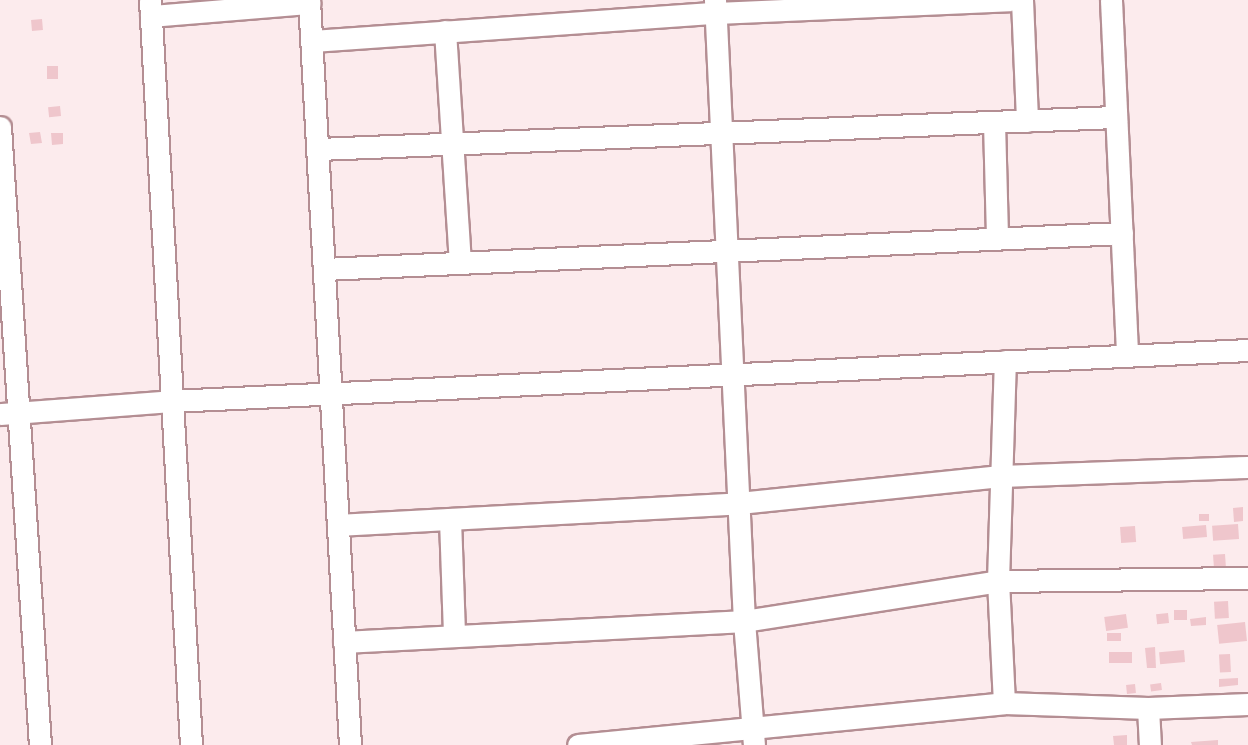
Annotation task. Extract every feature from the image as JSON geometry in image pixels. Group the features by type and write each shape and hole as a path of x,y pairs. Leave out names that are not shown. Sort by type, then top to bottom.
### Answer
{"street":[{"path":"312,41 445,32 715,6 1010,0"},
{"path":"1022,0 1027,121"},
{"path":"1111,0 1127,356"},
{"path":"191,745 150,8 309,2 350,745"},
{"path":"715,6 744,621 754,738"},
{"path":"445,32 460,263"},
{"path":"318,148 1116,117"},
{"path":"994,122 996,239"},
{"path":"0,127 9,414 40,745"},
{"path":"324,269 1122,233"},
{"path":"9,414 171,401 1248,350"},
{"path":"1004,703 998,582 1005,361"},
{"path":"338,525 739,503 1001,476 1248,467"},
{"path":"450,519 454,636"},
{"path":"344,642 744,621 998,582 1248,578"},
{"path":"578,745 754,738 1004,703 1148,708 1248,704"},
{"path":"1148,708 1150,745"}],"building":[{"path":"42,19 43,30 32,31 31,20"},
{"path":"47,66 58,66 58,79 47,79"},
{"path":"60,106 61,116 49,117 48,107"},
{"path":"40,132 42,143 31,144 29,133"},
{"path":"51,133 63,133 63,144 52,145"},
{"path":"1243,507 1243,521 1234,522 1233,508"},
{"path":"1199,514 1209,514 1209,521 1199,521"},
{"path":"1238,524 1239,539 1213,541 1212,526"},
{"path":"1206,525 1207,537 1183,539 1182,527"},
{"path":"1135,526 1136,542 1121,543 1120,527"},
{"path":"1225,554 1226,567 1214,568 1213,555"},
{"path":"1228,601 1229,618 1215,619 1214,602"},
{"path":"1174,610 1187,610 1187,620 1174,620"},
{"path":"1168,613 1169,623 1157,624 1156,614"},
{"path":"1126,614 1128,628 1106,631 1104,617"},
{"path":"1206,617 1206,625 1191,626 1190,619"},
{"path":"1245,622 1247,641 1219,644 1217,625"},
{"path":"1107,633 1121,633 1121,641 1107,641"},
{"path":"1155,647 1156,668 1147,668 1145,648"},
{"path":"1184,650 1185,662 1160,664 1159,652"},
{"path":"1109,652 1132,652 1132,663 1109,663"},
{"path":"1230,654 1231,672 1220,673 1219,655"},
{"path":"1238,678 1238,685 1219,687 1219,679"},
{"path":"1161,683 1162,690 1151,691 1150,685"},
{"path":"1135,684 1136,693 1127,694 1126,685"},
{"path":"1127,735 1127,745 1114,745 1113,736"},
{"path":"1218,740 1218,745 1192,745 1191,742"}]}
